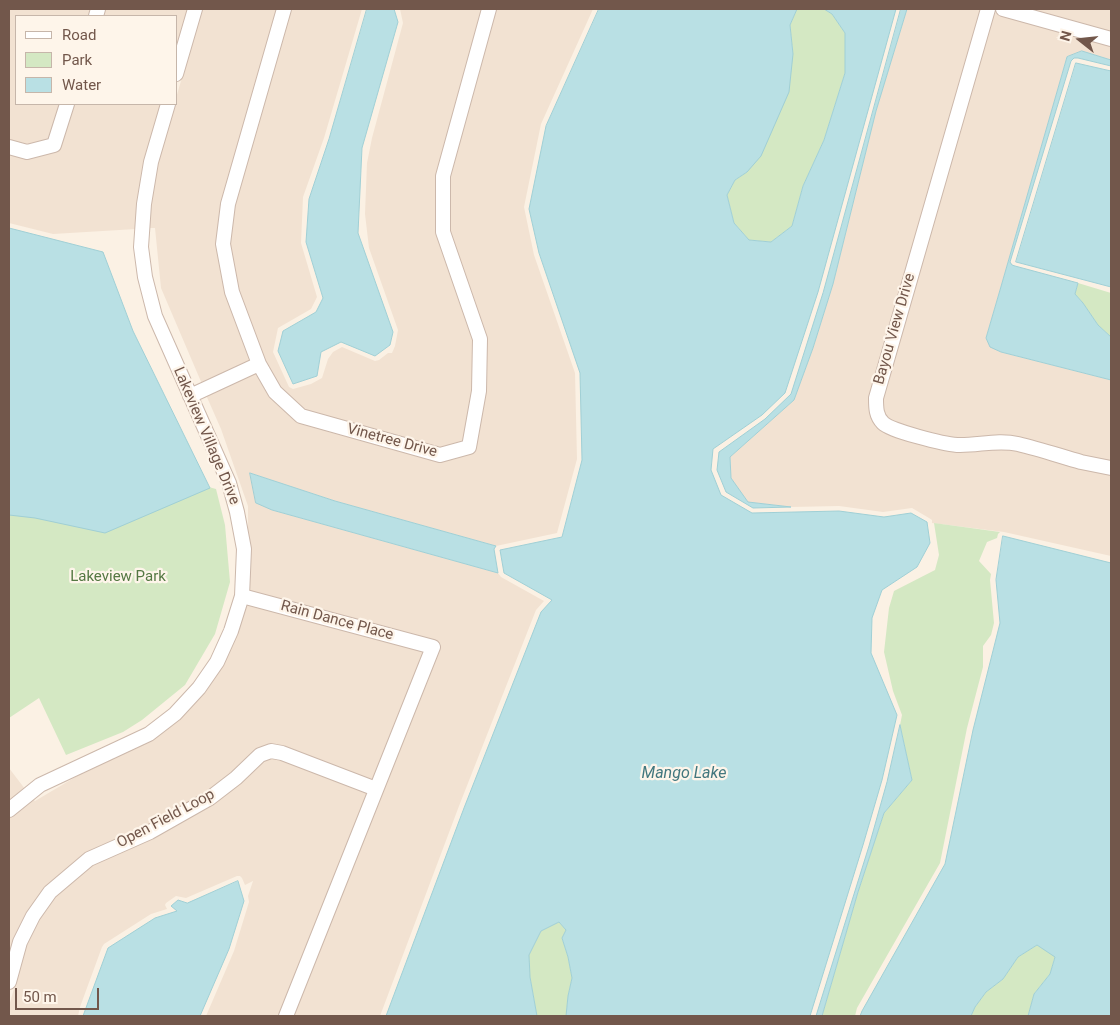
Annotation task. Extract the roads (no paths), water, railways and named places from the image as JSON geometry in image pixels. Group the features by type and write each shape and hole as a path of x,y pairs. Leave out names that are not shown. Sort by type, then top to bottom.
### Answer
{"street":[{"path":"178,67 195,9"},
{"name":"Vinetree Drive","path":"284,9 228,204 223,244 232,292 259,364 275,392 301,416 440,455 469,447 479,391 480,338 443,232 443,176 489,9"},
{"name":"Bayou View Drive","path":"988,9 876,398 876,410 879,418 885,425 893,429 946,443 958,445 993,442 1017,444 1111,468"},
{"path":"1003,9 1111,39"},
{"path":"9,147 28,152 54,145 67,105"},
{"name":"Lakeview Village Drive","path":"9,810 40,785 148,734 175,714 199,688 217,662 232,631 242,596 244,549 238,512 229,483 155,316 145,277 141,246 144,204 151,162 168,105"},
{"path":"190,396 259,364"},
{"name":"Rain Dance Place","path":"242,596 433,647 376,789"},
{"name":"Open Field Loop","path":"9,982 20,942 33,916 50,892 89,859 150,832 210,798 236,778 260,755 271,751 282,753 376,789"},
{"path":"286,1016 376,789"}],"water":[{"path":"367,9 394,9 398,22 362,148 358,233 393,332 390,345 375,356 341,342 321,352 317,376 293,384 278,351 283,331 316,312 323,298 306,242 309,199 329,139"},
{"name":"Mango Lake","path":"599,9 797,9 790,25 793,54 789,92 761,156 747,172 735,180 727,195 734,223 749,240 771,242 792,226 803,186 824,140 845,73 845,33 832,14 824,9 896,9 818,292 785,393 762,415 713,449 711,470 721,495 752,513 839,511 884,517 911,513 927,522 930,543 917,567 882,590 872,618 871,653 897,715 882,780 810,1016 566,1016 572,978 562,938 566,930 559,922 541,931 529,955 530,977 537,1016 386,1016 464,808 541,612 552,600 504,573 500,550 562,537 582,460 580,373 539,253 529,209 546,126"},
{"path":"901,9 907,9 876,111 833,284 794,400 730,457 731,478 748,502 791,507 753,508 726,492 717,470 719,452 765,419 791,394 823,293"},
{"path":"1082,51 1111,60 1111,66 1078,58 1074,58 1071,61 1010,262 1015,266 1078,283 1075,294 1098,325 1111,337 1111,380 1001,352 990,347 986,338 1067,57"},
{"path":"1076,63 1111,71 1111,287 1016,262"},
{"path":"9,228 103,252 133,331 210,488 105,533 35,518 9,515"},
{"path":"250,473 335,501 496,546 494,549 498,573 272,510 256,503"},
{"path":"1003,536 1111,563 1111,1016 1028,1016 1034,994 1050,974 1055,957 1037,945 1018,957 1003,979 986,992 971,1016 860,1016 945,864 973,730 1000,623 996,580"},
{"path":"900,725 912,780 884,813 858,892 822,1016 816,1016 869,846 887,782"},
{"path":"238,881 244,901 229,949 200,1016 83,1016 108,948 155,918 177,911 171,906 178,900 187,903"}],"park label":[{"name":"Lakeview Park","path":"118,577"}]}
